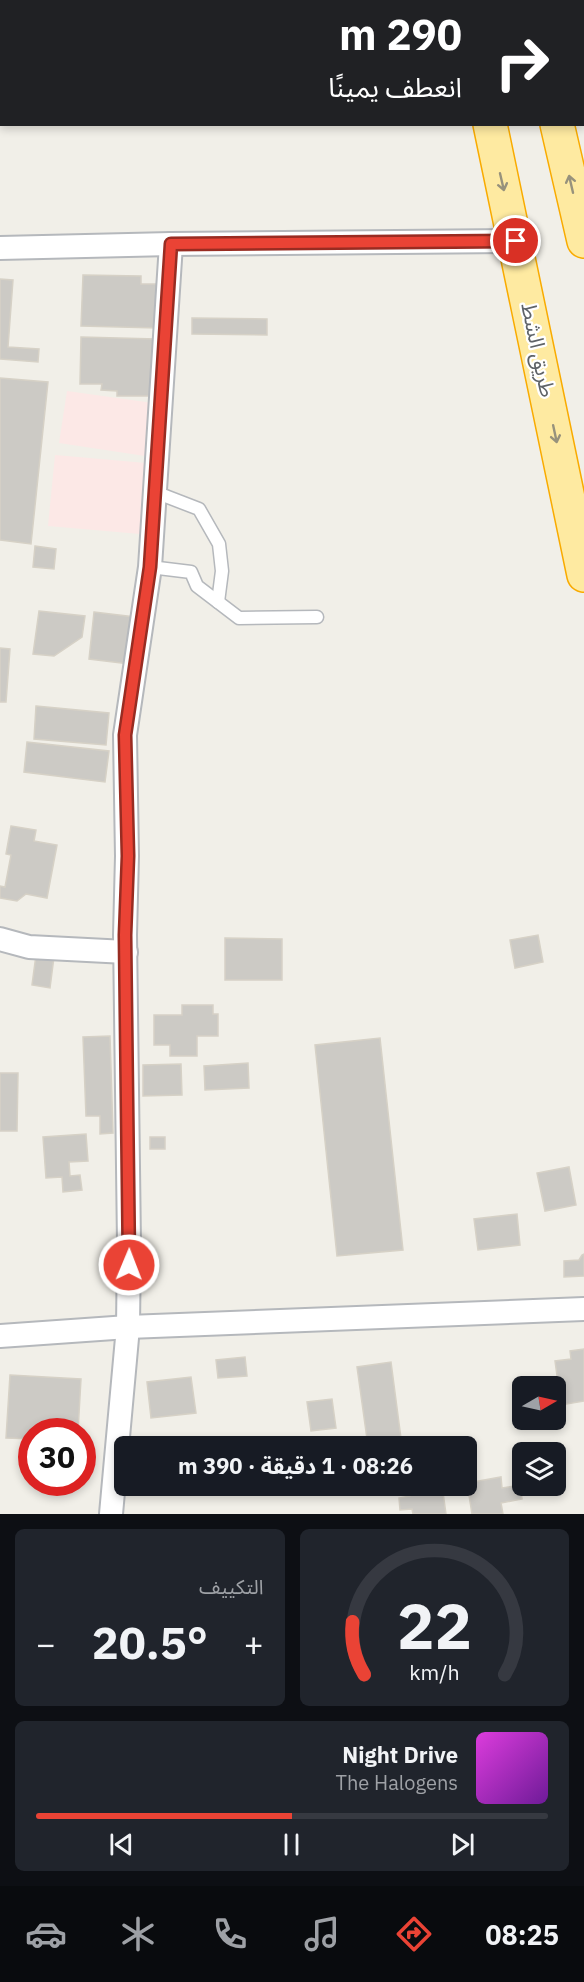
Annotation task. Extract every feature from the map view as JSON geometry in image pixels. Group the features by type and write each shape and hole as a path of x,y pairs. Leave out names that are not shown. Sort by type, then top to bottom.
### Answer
{"highway":[{"name":"طريق الشط","path":"490,126 584,575"},
{"path":"557,126 584,241"}],"street":[{"path":"0,248 516,241"},
{"path":"111,1514 128,1327 126,952 128,856 125,735 150,567 171,244"},
{"path":"1,940 29,947 126,952"},
{"path":"0,1336 128,1327 584,1309"}],"lane":[{"path":"155,492 199,509 219,544 222,571 218,602"},
{"path":"150,567 191,572 198,586 239,618 317,617"}],"shaded area":[{"path":"67,391 153,403 145,456 59,443"},
{"path":"55,455 146,463 140,534 48,526"}],"building":[{"path":"83,275 141,276 141,284 158,284 157,328 81,326"},
{"path":"0,279 13,280 8,347 39,349 38,362 0,359"},
{"path":"192,318 267,319 267,335 192,334"},
{"path":"81,337 156,339 155,396 117,396 117,391 101,390 102,384 80,384"},
{"path":"0,378 48,382 31,544 0,540"},
{"path":"35,546 56,549 54,569 33,567"},
{"path":"39,611 85,616 82,637 54,656 33,654"},
{"path":"94,612 135,617 129,664 89,659"},
{"path":"0,648 10,649 6,702 0,702"},
{"path":"36,706 109,713 106,745 34,739"},
{"path":"27,742 109,751 105,782 24,772"},
{"path":"11,826 36,830 34,841 57,845 47,898 26,894 17,901 0,898 0,886 5,887 11,855 6,854"},
{"path":"538,935 543,962 515,968 510,940"},
{"path":"225,938 282,939 282,980 225,980"},
{"path":"36,955 54,957 50,988 32,985"},
{"path":"182,1005 213,1005 213,1014 218,1014 218,1036 197,1036 197,1056 170,1056 170,1045 154,1045 154,1015 182,1015"},
{"path":"110,1036 113,1133 100,1134 100,1116 86,1116 83,1037"},
{"path":"380,1038 403,1250 337,1256 315,1045"},
{"path":"248,1063 249,1088 205,1090 204,1066"},
{"path":"181,1064 182,1095 143,1096 143,1065"},
{"path":"0,1073 18,1073 17,1131 0,1131"},
{"path":"86,1134 88,1161 69,1162 70,1176 80,1175 82,1190 63,1192 62,1177 46,1178 43,1137"},
{"path":"150,1137 165,1137 165,1149 150,1149"},
{"path":"569,1167 576,1205 545,1211 537,1173"},
{"path":"517,1214 520,1245 478,1250 474,1219"},
{"path":"584,1254 584,1276 564,1277 564,1261 579,1260"},
{"path":"584,1349 584,1401 566,1404 566,1376 557,1376 555,1361 571,1359 570,1351"},
{"path":"245,1357 247,1376 218,1378 216,1360"},
{"path":"391,1362 401,1436 367,1436 357,1367"},
{"path":"10,1375 81,1379 79,1418 18,1418 18,1438 6,1438"},
{"path":"191,1377 196,1413 151,1418 147,1382"},
{"path":"332,1399 336,1428 311,1431 307,1402"},
{"path":"501,1477 502,1488 512,1486 512,1496 522,1496 522,1499 501,1503 503,1514 472,1514 469,1496 477,1496 477,1481"},
{"path":"444,1496 446,1514 413,1514 412,1509 400,1510 399,1498"}],"route":[{"path":"129,1265 125,935 128,856 125,735 150,567 171,244 516,241"}]}
